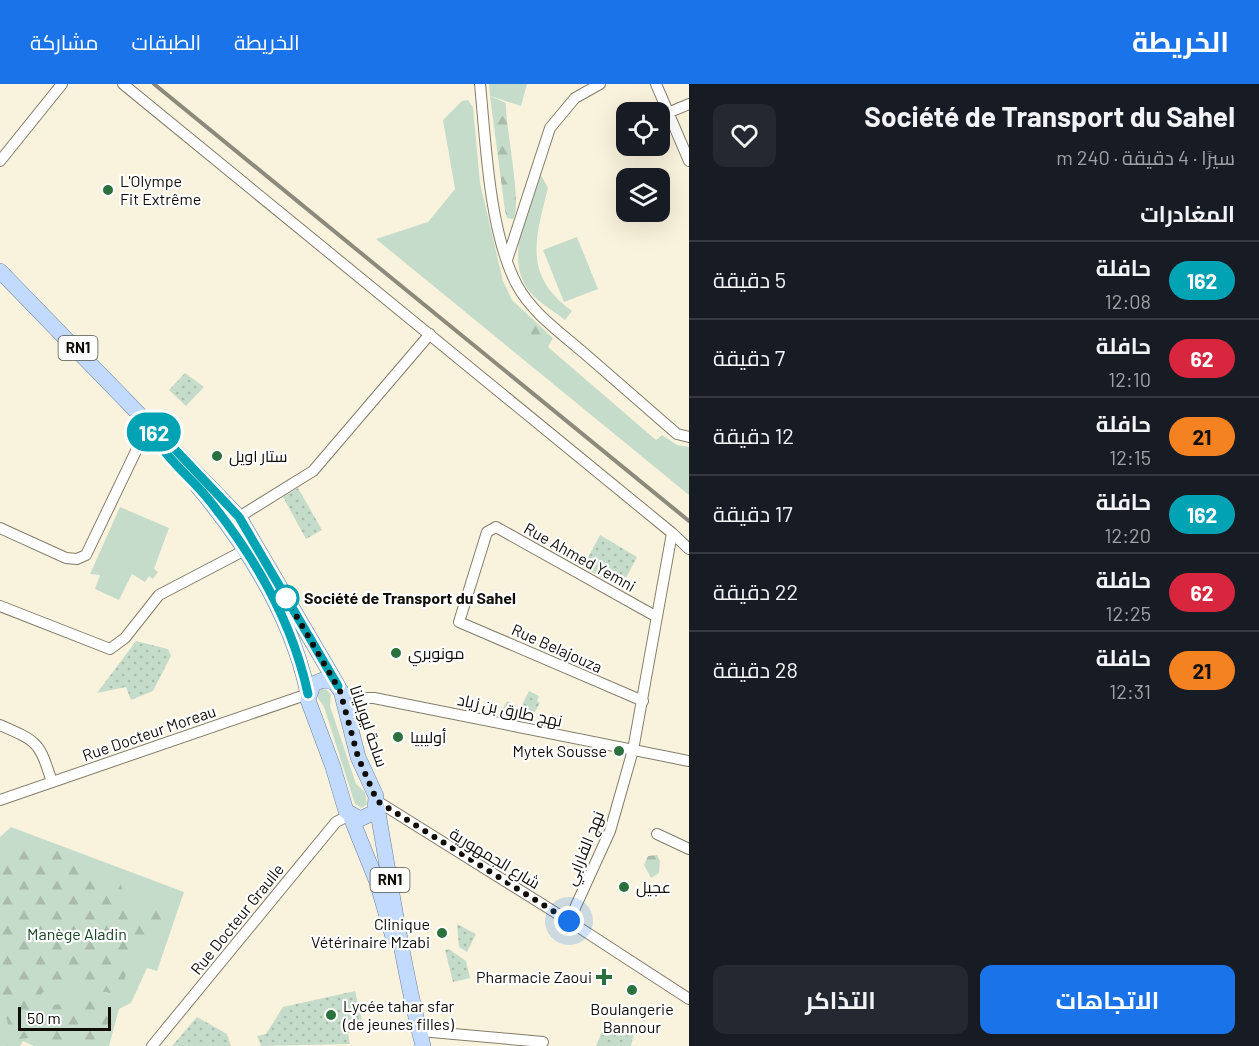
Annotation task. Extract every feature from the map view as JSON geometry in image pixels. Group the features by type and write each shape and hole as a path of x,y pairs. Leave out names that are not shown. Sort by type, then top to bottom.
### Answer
{"main road":[{"name":"RN1","path":"0,271 75,346 150,428 167,441 239,517 338,686"},
{"name":"RN1","path":"150,428 159,447 195,483 245,550 275,602 300,656 308,694 376,882 390,931 401,953"},
{"name":"ساحة ليوبليانا","path":"308,694 318,681 329,680 338,686 351,734 377,804"},
{"name":"RN1","path":"377,804 401,953 422,1039"},
{"path":"350,815 366,818 377,804"}],"street":[{"path":"0,161 63,84"},
{"path":"123,84 689,549"},
{"path":"480,84 490,179 507,260 517,284 535,309 677,434 689,437"},
{"path":"507,260 550,129 575,98 600,84"},
{"path":"656,84 665,102"},
{"path":"689,104 670,112 689,161"},
{"path":"239,517 313,471 430,334"},
{"path":"0,528 66,558 77,559 86,555 150,428"},
{"name":"Rue Ahmed Yemni","path":"459,621 488,532 493,528 498,528 657,617"},
{"name":"نهج الفارابي","path":"569,921 610,831 633,750 672,533"},
{"path":"0,606 110,649 125,638 159,596 245,550"},
{"name":"Rue Belajouza","path":"459,621 643,702"},
{"name":"Rue Docteur Moreau","path":"0,800 308,694"},
{"name":"نهج طارق بن زياد","path":"351,734 351,716 356,704 367,698 374,698 689,761"},
{"path":"0,724 36,743 41,749 52,782"},
{"name":"شارع الجمهورية","path":"377,804 569,921 689,999"},
{"name":"Rue Docteur Graulle","path":"152,1046 336,822 350,815"},
{"path":"657,834 689,849"},
{"path":"422,1039 543,1042"}],"green space":[{"path":"489,84 527,84 521,106 490,96"},
{"path":"490,96 506,103 516,199 516,212 513,219 507,218 505,211"},
{"path":"468,100 473,107 480,183 503,281 512,300 553,338 548,347 656,440 662,435 677,445 689,447 689,495 376,239 428,222 455,189 443,120 462,101"},
{"path":"541,175 548,188 537,240 539,270 556,298 572,311 565,320 531,294 519,270 519,242 522,228"},
{"path":"577,237 598,289 564,302 543,250"},
{"path":"526,321 533,321 548,334 549,340 539,342 533,340 530,329 525,327"},
{"path":"185,373 204,387 186,406 169,390"},
{"path":"298,488 322,530 306,539 283,497"},
{"path":"120,507 169,528 154,569 158,572 153,579 149,576 145,582 132,574 119,600 95,589 100,575 90,574"},
{"path":"600,535 637,557 626,578 613,572 608,581 583,567"},
{"path":"136,641 168,649 171,656 153,691 131,700 126,687 97,693"},
{"path":"324,688 331,694 330,706 356,784 365,792 367,804 362,808 355,804 324,707 318,698 318,691"},
{"path":"529,691 539,696 537,701 540,703 532,717 502,710 507,701 520,709"},
{"name":"Manège Aladin","path":"11,827 184,892 157,971 147,968 131,1003 119,1009 109,1046 34,1046 23,1041 20,1046 0,1046 0,837"},
{"name":"Manège Aladin","path":"20,844 41,854 55,847 78,857 95,875 121,884 127,908 138,909 156,899 167,903 168,918 157,928 147,931 152,942 145,952 135,956 128,967 121,992 113,993 66,984 44,991 36,1002 53,1005 97,1001 116,1008 106,1045 47,1046 43,1040 35,1037 19,1039 16,1046 0,1046 0,1028 8,1026 7,1019 0,1014 0,858 5,859 8,846"},
{"path":"657,855 660,861 659,873 651,878 644,865 648,856"},
{"path":"457,924 476,934 467,952 459,947"},
{"path":"449,949 466,961 470,978 453,982 445,950"},
{"path":"355,991 364,1028 348,1033 350,1044 261,1046 257,1036 266,1034 283,1007"},
{"path":"197,1017 227,1034 231,1046 172,1046"},
{"path":"605,1024 634,1033 631,1046 596,1046"}],"railway":[{"path":"154,84 689,521"}],"bus line":[{"name":"162","path":"308,694 300,656 257,570 227,522 195,483 159,447 151,429 167,441 239,517 338,686"}],"place":[{"name":"L'Olympe Fit Extrême","path":"108,190"},
{"name":"ستار اويل","path":"217,456"},
{"name":"Société de Transport du Sahel","path":"286,598"},
{"name":"مونوبري","path":"396,653"},
{"name":"أوليبيا","path":"398,737"},
{"name":"Mytek Sousse","path":"619,751"},
{"name":"عجيل","path":"624,887"},
{"name":"Clinique Vétérinaire Mzabi","path":"442,933"},
{"name":"Pharmacie Zaoui","path":"604,977"},
{"name":"Boulangerie Bannour","path":"632,990"},
{"name":"Lycée tahar sfar (de jeunes filles)","path":"331,1015"}],"route":[{"path":"286,598 340,691 358,757 377,801 569,921"}]}
